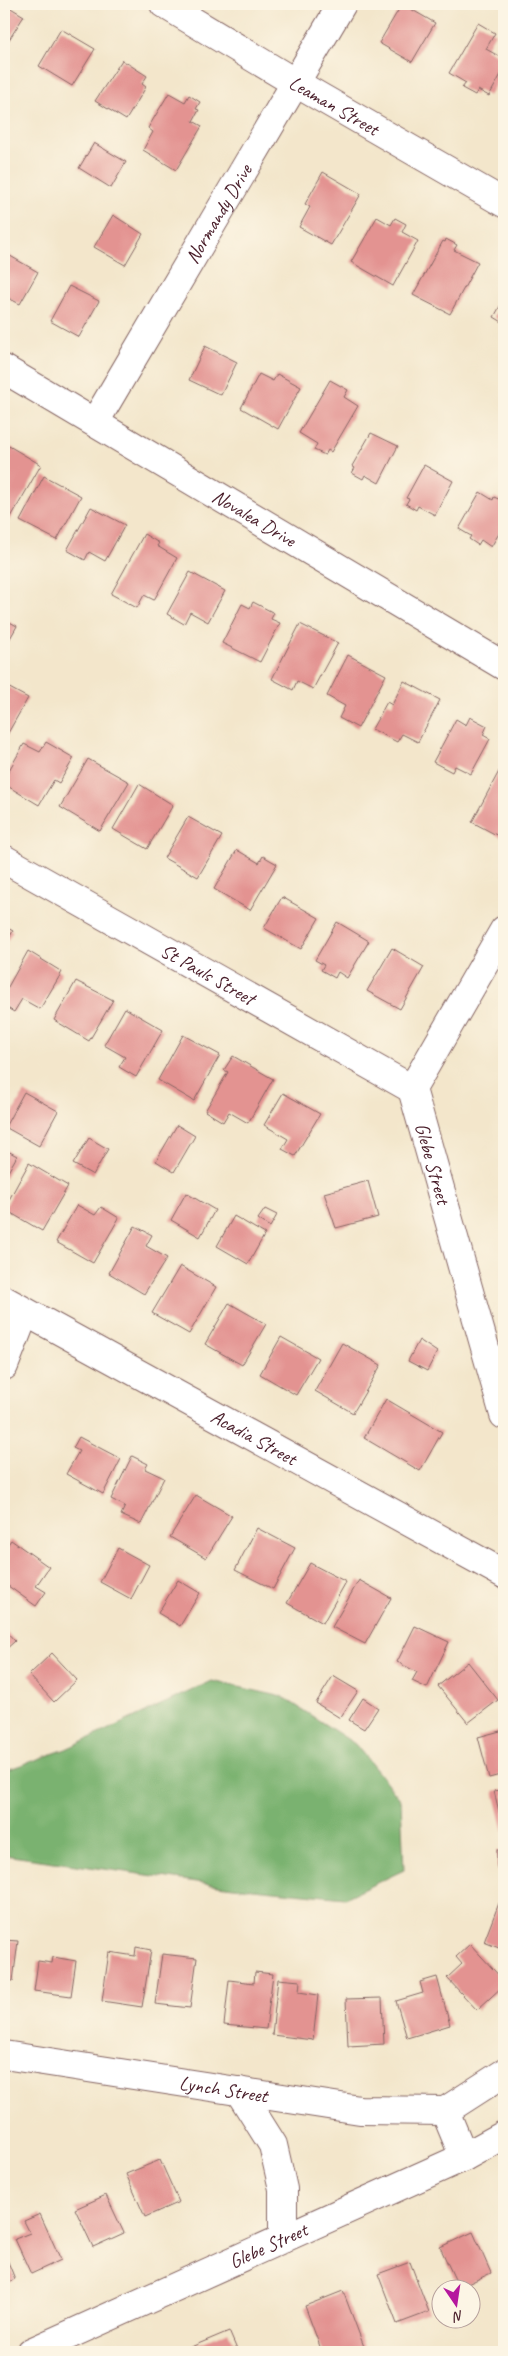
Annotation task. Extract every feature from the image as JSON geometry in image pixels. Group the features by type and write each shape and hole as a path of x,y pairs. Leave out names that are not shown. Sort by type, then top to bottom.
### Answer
{"street":[{"name":"Leaman Street","path":"164,4 294,82 504,203"},
{"name":"Normandy Drive","path":"95,422 294,82 342,4"},
{"name":"Novalea Drive","path":"4,369 504,666"},
{"name":"St Pauls Street","path":"4,859 412,1090"},
{"path":"412,1090 504,930"},
{"name":"Glebe Street","path":"412,1090 504,1414"},
{"path":"4,1366 14,1306"},
{"name":"Acadia Street","path":"14,1306 504,1574"},
{"name":"Lynch Street","path":"4,2055 360,2110 445,2111"},
{"path":"464,2157 445,2111 504,2073"},
{"path":"239,2091 273,2145 283,2189 283,2239"},
{"name":"Glebe Street","path":"30,2352 464,2157 504,2135"}],"green space":[{"path":"212,1681 283,1697 355,1744 401,1800 404,1870 345,1898 233,1887 4,1855 4,1771 66,1749"}],"building":[{"path":"4,4 24,16 5,46 4,45"},
{"path":"402,4 435,23 412,62 379,43"},
{"path":"478,23 495,33 486,49 504,59 504,69 489,96 478,90 475,95 462,88 466,83 449,73"},
{"path":"61,29 95,49 72,86 39,66"},
{"path":"122,60 147,76 142,84 146,87 126,120 95,101"},
{"path":"169,93 185,102 189,95 200,102 196,109 199,110 193,121 202,126 176,170 143,150 153,132 148,128"},
{"path":"94,143 126,162 111,188 79,168"},
{"path":"323,172 361,194 331,245 299,227 310,207 305,204"},
{"path":"113,215 143,234 125,265 94,247"},
{"path":"377,217 391,225 395,218 406,224 402,232 418,241 393,286 351,262"},
{"path":"446,239 457,245 454,250 478,262 450,314 413,295 443,241 445,242"},
{"path":"5,253 38,272 20,304 4,296"},
{"path":"69,286 99,301 79,337 50,321"},
{"path":"504,299 504,323 494,317"},
{"path":"205,346 237,362 221,395 189,380"},
{"path":"259,374 273,381 277,374 301,387 278,429 241,408"},
{"path":"330,380 348,390 344,397 358,406 331,452 328,450 325,455 314,450 317,444 299,433"},
{"path":"371,433 398,446 379,483 365,475 363,479 352,473 355,468 352,466"},
{"path":"9,446 41,465 7,524 4,522 4,455"},
{"path":"424,465 453,481 435,515 418,506 416,510 406,504 409,499 406,498"},
{"path":"44,476 81,496 57,540 20,521"},
{"path":"480,492 493,500 494,497 503,501 501,505 504,507 504,525 491,547 481,540 478,545 469,539 471,536 459,529"},
{"path":"91,507 125,525 105,561 89,552 85,560 67,550"},
{"path":"144,534 159,543 157,546 177,558 154,600 144,595 137,608 111,594"},
{"path":"190,572 225,591 208,622 190,612 184,624 167,614"},
{"path":"253,602 274,613 271,619 280,623 260,662 222,643 242,604 250,608"},
{"path":"4,619 17,626 4,649"},
{"path":"300,624 338,643 313,689 297,681 293,690 272,679"},
{"path":"348,655 386,675 358,728 339,718 345,706 327,696"},
{"path":"404,681 440,700 418,742 402,734 397,742 372,729 387,702 392,705"},
{"path":"4,685 28,698 4,740"},
{"path":"470,717 487,726 483,735 490,739 471,774 455,766 452,772 433,762 456,719 466,725"},
{"path":"46,742 74,758 59,783 54,780 39,805 4,784 4,779 24,744 40,752"},
{"path":"88,759 129,782 100,831 60,807"},
{"path":"504,762 504,839 472,822"},
{"path":"139,784 173,805 147,849 113,829"},
{"path":"188,817 222,836 198,877 164,858"},
{"path":"237,850 259,863 263,856 277,864 250,910 214,889"},
{"path":"282,897 319,918 301,949 264,928"},
{"path":"337,922 369,941 347,978 338,972 335,978 321,970 324,965 315,960"},
{"path":"4,926 13,931 4,947"},
{"path":"392,948 424,967 400,1009 367,991"},
{"path":"28,951 62,972 40,1009 22,999 14,1012 4,1006 4,994"},
{"path":"76,981 113,1000 89,1041 54,1020"},
{"path":"125,1008 163,1030 136,1077 119,1067 125,1057 104,1045"},
{"path":"183,1035 220,1055 194,1101 158,1080"},
{"path":"233,1056 273,1079 248,1123 229,1112 223,1122 205,1111 228,1072 224,1070"},
{"path":"24,1092 58,1111 39,1146 5,1127"},
{"path":"283,1093 320,1114 295,1156 282,1149 288,1139 264,1125"},
{"path":"177,1125 195,1136 174,1172 156,1161"},
{"path":"89,1138 108,1149 93,1175 73,1164"},
{"path":"4,1149 17,1156 4,1179"},
{"path":"29,1163 68,1186 42,1231 4,1209"},
{"path":"368,1181 378,1217 336,1228 324,1193"},
{"path":"186,1193 215,1210 200,1237 171,1220"},
{"path":"77,1205 95,1215 101,1207 119,1218 93,1263 56,1242"},
{"path":"265,1209 277,1215 270,1227 258,1219"},
{"path":"234,1216 265,1234 248,1264 217,1246"},
{"path":"135,1226 152,1235 146,1246 167,1258 144,1294 109,1273"},
{"path":"180,1266 216,1287 189,1334 152,1313"},
{"path":"229,1303 266,1324 242,1365 205,1344"},
{"path":"281,1337 318,1358 296,1395 260,1374"},
{"path":"419,1340 437,1352 427,1371 408,1361"},
{"path":"342,1343 381,1365 353,1413 315,1391"},
{"path":"386,1399 442,1432 420,1471 364,1438"},
{"path":"79,1437 121,1459 103,1494 66,1474 79,1451 73,1448"},
{"path":"132,1456 148,1464 145,1469 164,1478 141,1524 121,1515 125,1506 111,1499"},
{"path":"196,1495 232,1516 206,1558 170,1537"},
{"path":"257,1528 295,1548 273,1589 235,1570"},
{"path":"11,1540 49,1567 36,1586 46,1592 36,1606 4,1583 4,1550"},
{"path":"118,1548 149,1565 131,1599 100,1582"},
{"path":"310,1563 346,1582 323,1623 287,1603"},
{"path":"178,1580 200,1593 180,1626 158,1613"},
{"path":"359,1580 391,1598 365,1644 332,1627"},
{"path":"415,1626 449,1642 427,1688 412,1681 417,1672 397,1662"},
{"path":"4,1629 15,1641 4,1651"},
{"path":"52,1653 77,1680 54,1702 29,1675"},
{"path":"468,1662 498,1700 468,1723 438,1686"},
{"path":"333,1676 358,1691 340,1718 316,1703"},
{"path":"363,1698 378,1708 364,1729 349,1720"},
{"path":"504,1730 504,1774 489,1778 478,1737"},
{"path":"504,1789 504,1832 494,1791"},
{"path":"497,1850 504,1850 504,1868 497,1868"},
{"path":"499,1903 504,1905 504,1950 484,1942"},
{"path":"4,1940 18,1941 13,1981 4,1980"},
{"path":"470,1944 504,1981 504,1985 477,2010 447,1978 462,1964 456,1957"},
{"path":"136,1947 151,1950 142,2007 102,2001 109,1952 135,1956"},
{"path":"162,1954 197,1958 190,2008 155,2004"},
{"path":"53,1957 76,1961 71,1996 34,1991 38,1961 52,1963"},
{"path":"255,1972 273,1974 266,2029 224,2025 229,1980 254,1983"},
{"path":"437,1977 450,2025 407,2038 396,2001 423,1993 420,1982"},
{"path":"278,1979 300,1981 299,1992 318,1995 313,2040 272,2035"},
{"path":"382,1998 384,2044 348,2046 346,1999"},
{"path":"160,2160 179,2202 145,2217 126,2174"},
{"path":"106,2195 124,2233 93,2247 75,2209"},
{"path":"40,2214 61,2260 31,2274 15,2239 30,2233 24,2221"},
{"path":"473,2232 491,2273 480,2278 454,2278 440,2247"},
{"path":"4,2252 15,2279 4,2284"},
{"path":"410,2262 429,2312 397,2324 378,2274"},
{"path":"343,2291 366,2352 322,2352 305,2306"},
{"path":"229,2331 238,2352 179,2352"}]}
